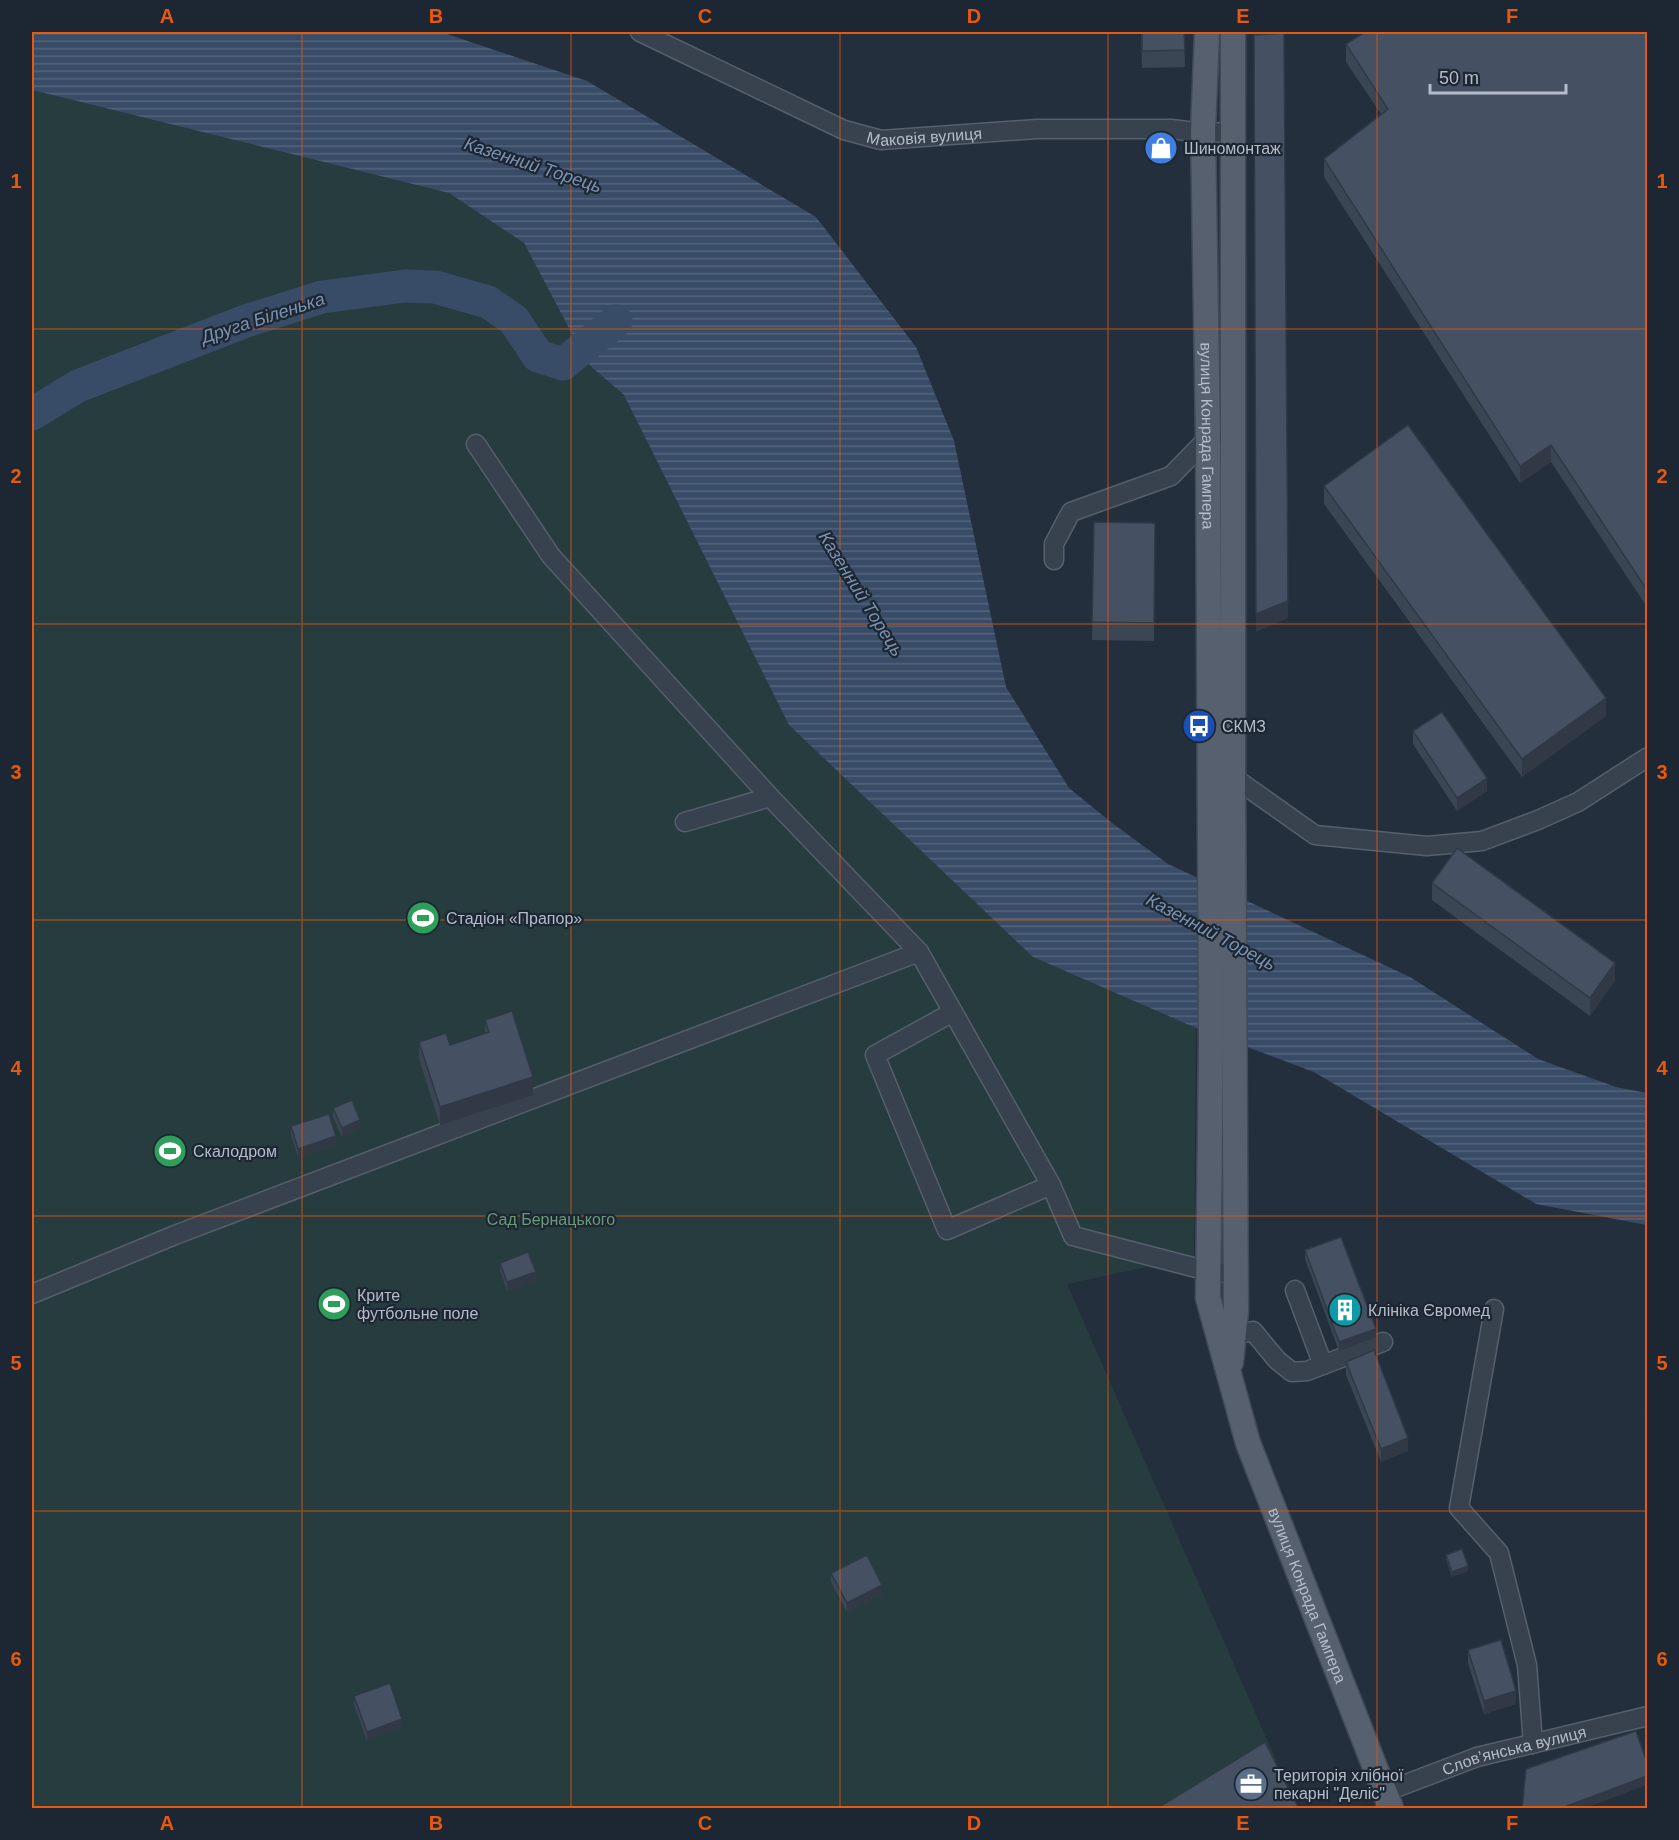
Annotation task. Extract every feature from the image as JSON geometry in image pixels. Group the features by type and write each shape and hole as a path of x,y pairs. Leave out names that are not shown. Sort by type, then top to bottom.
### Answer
{"main road":[{"name":"вулиця Конрада Гампера","path":"1207,32 1203,133 1208,438 1221,777 1233,837 1236,1311 1229,1379"},
{"name":"вулиця Конрада Гампера","path":"1233,32 1233,438 1221,777 1210,838 1211,1045 1208,1298 1248,1443 1388,1800"}],"street":[{"name":"Маковія вулиця","path":"640,32 844,130 881,140 1037,129 1171,129 1203,133 1232,132"},
{"path":"1054,560 1054,544 1071,512 1171,476 1208,438 1233,438"},
{"path":"476,444 550,556 770,797 919,952 1051,1185 1073,1236 1208,1271 1236,1274"},
{"path":"1221,777 1315,835 1427,846 1482,841 1538,820 1578,802 1647,757"},
{"path":"685,822 770,797"},
{"path":"32,1294 175,1235 919,952"},
{"path":"953,1012 875,1055 946,1230 1051,1185"},
{"path":"1295,1290 1323,1365"},
{"path":"1494,1309 1459,1508 1500,1553 1527,1665 1533,1744"},
{"path":"1233,1335 1252,1331 1277,1360 1292,1372 1307,1371 1383,1342"},
{"name":"Слов’янська вулиця","path":"1388,1800 1477,1758 1647,1716"}],"green space":[{"name":"Сад Бернацького","path":"32,90 449,193 524,243 588,364 624,395 1033,957 1196,1028 1194,1257 1067,1284 1276,1760 1206,1808 32,1808"}],"water":[{"name":"Казенний Торець","path":"32,32 441,32 587,81 816,217 916,347 954,441 1006,687 1069,788 1168,864 1410,977 1538,1059 1616,1087 1647,1093 1647,1225 1536,1204 1314,1072 1196,1028 1033,957 789,725 624,395 588,364 524,243 449,193 32,90"}],"building":[{"path":"1142,32 1184,32 1185,50 1142,51"},
{"path":"1365,32 1647,32 1647,590 1551,445 1520,466 1324,159 1388,109 1346,44"},
{"path":"1284,33 1288,601 1256,614 1254,35"},
{"path":"1408,425 1606,698 1522,759 1324,486"},
{"path":"1094,522 1155,523 1154,623 1092,622"},
{"path":"1442,712 1487,778 1457,798 1413,731"},
{"path":"1457,848 1615,963 1590,998 1432,883"},
{"path":"512,1011 533,1077 440,1107 419,1042 446,1033 450,1045 489,1032 485,1020"},
{"path":"352,1100 360,1120 342,1128 333,1108"},
{"path":"329,1114 336,1136 298,1149 291,1126"},
{"name":"Клініка Євромед","path":"1341,1237 1376,1329 1339,1342 1305,1250"},
{"path":"528,1252 536,1272 507,1282 500,1263"},
{"path":"1374,1350 1408,1438 1381,1449 1346,1362"},
{"path":"1645,1411 1647,1411 1647,1442"},
{"path":"1462,1549 1468,1566 1452,1572 1446,1555"},
{"path":"867,1555 882,1585 847,1603 831,1573"},
{"path":"1501,1640 1516,1691 1484,1701 1468,1650"},
{"path":"390,1683 402,1719 367,1732 354,1696"},
{"path":"1636,1731 1647,1763 1647,1776 1567,1806 1568,1809 1522,1809 1526,1769"},
{"path":"1265,1742 1299,1809 1156,1809"}],"waterway":[{"name":"Друга Біленька","path":"32,414 78,386 246,321 322,297 405,286 435,287 488,302 514,320 538,356 563,364 616,321"}],"place":[{"name":"Шиномонтаж","path":"1161,148"},
{"name":"СКМЗ","path":"1199,726"},
{"name":"Стадіон «Прапор»","path":"423,918"},
{"name":"Скалодром","path":"170,1151"},
{"name":"Крите футбольне поле","path":"334,1304"},
{"name":"Клініка Євромед","path":"1345,1310"},
{"name":"Територія хлібної пекарні \"Деліс\"","path":"1251,1784"}]}
